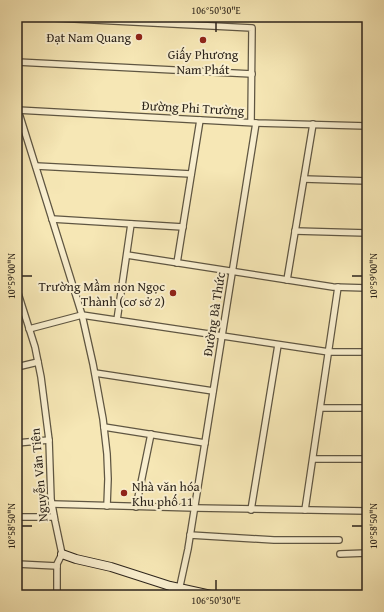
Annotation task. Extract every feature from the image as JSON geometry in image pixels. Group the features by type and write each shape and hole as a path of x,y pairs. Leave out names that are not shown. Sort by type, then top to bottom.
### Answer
{"street":[{"name":"Đường Bà Thức","path":"34,17 252,28 254,123 195,508 179,592"},
{"path":"17,58 17,110 82,315 95,373 104,427 108,471 107,506"},
{"path":"17,62 252,74"},
{"name":"Đường Phi Trường","path":"17,110 254,123 367,126"},
{"path":"177,263 200,120"},
{"path":"287,280 313,124"},
{"path":"36,166 191,174"},
{"path":"304,179 367,181"},
{"path":"52,219 183,227"},
{"path":"117,320 131,224"},
{"path":"295,231 367,233"},
{"path":"127,255 287,280 338,287 367,288"},
{"path":"305,510 338,287"},
{"name":"Nguyễn Văn Tiên","path":"17,290 38,362 43,390 49,440 52,504 62,554"},
{"path":"17,314 24,312"},
{"path":"29,329 82,315 329,352 367,352"},
{"path":"251,510 278,345"},
{"path":"17,367 38,362"},
{"path":"95,373 213,391"},
{"path":"320,408 367,408"},
{"path":"104,427 205,443"},
{"path":"136,507 151,434"},
{"path":"17,442 49,440"},
{"path":"313,459 367,459"},
{"path":"52,504 251,510 367,511"},
{"path":"17,517 54,517"},
{"path":"190,535 274,540 339,540"},
{"path":"57,595 57,566 62,554 154,581 179,592 211,595"},
{"path":"340,554 367,554"},
{"path":"17,564 57,566"}],"place":[{"name":"Đạt Nam Quang","path":"139,37"},
{"name":"Giấy Phương Nam Phát","path":"203,40"},
{"name":"Trường Mầm non Ngọc Thành (cơ sở 2)","path":"173,293"},
{"name":"Nhà văn hóa Khu phố 11","path":"124,493"}]}
